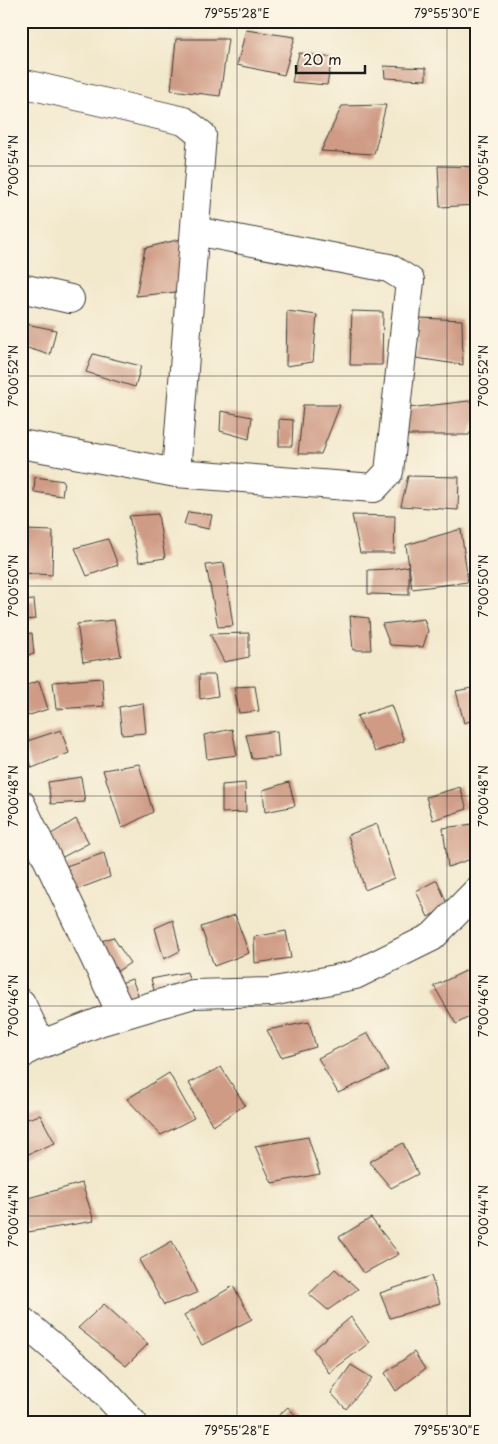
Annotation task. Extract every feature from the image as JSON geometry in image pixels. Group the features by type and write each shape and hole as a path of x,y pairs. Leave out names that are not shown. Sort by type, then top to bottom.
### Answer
{"street":[{"path":"21,83 184,121 202,135 176,473"},
{"path":"21,444 176,473 374,488 389,472 410,281 390,268 195,231"},
{"path":"21,288 70,299"},
{"path":"21,804 122,1015"},
{"path":"21,1003 31,1050 102,1020 194,994 271,992 355,975 432,937 477,891"},
{"path":"21,1320 97,1384 133,1423"}],"building":[{"path":"246,30 295,37 284,75 237,65"},
{"path":"176,39 228,39 220,96 171,90"},
{"path":"299,53 332,58 327,85 292,82"},
{"path":"384,66 426,68 426,80 385,78"},
{"path":"386,105 374,154 321,151 342,106"},
{"path":"438,166 477,167 477,205 440,207"},
{"path":"189,237 176,292 136,296 145,248"},
{"path":"287,311 317,315 313,362 286,366"},
{"path":"352,311 383,312 382,365 350,365"},
{"path":"420,318 462,320 463,365 416,358"},
{"path":"21,323 56,330 50,355 21,346"},
{"path":"93,354 141,366 135,387 86,372"},
{"path":"477,400 477,418 469,435 403,435 409,408"},
{"path":"303,405 340,405 321,454 298,454"},
{"path":"221,411 252,417 249,439 220,431"},
{"path":"279,419 293,420 292,446 279,446"},
{"path":"473,463 477,464 477,506 475,506"},
{"path":"408,476 459,477 458,510 401,506"},
{"path":"35,477 64,481 62,496 34,492"},
{"path":"188,512 212,515 209,529 184,524"},
{"path":"158,514 165,558 139,562 129,516"},
{"path":"352,515 395,516 394,553 360,553"},
{"path":"461,529 468,582 412,589 406,545"},
{"path":"24,530 53,531 52,575 23,573"},
{"path":"108,539 118,565 87,576 75,548"},
{"path":"224,563 233,626 218,627 206,565"},
{"path":"409,566 409,595 368,594 368,570"},
{"path":"34,600 36,619 21,620 21,601"},
{"path":"350,616 369,618 371,650 353,650"},
{"path":"424,619 428,631 423,647 390,645 382,624"},
{"path":"114,620 121,656 83,662 77,624"},
{"path":"32,633 34,654 21,656 21,634"},
{"path":"249,633 249,657 224,662 210,634"},
{"path":"199,675 215,675 218,696 200,699"},
{"path":"102,678 104,706 56,709 53,682"},
{"path":"39,681 48,709 21,718 21,687"},
{"path":"255,686 259,711 239,713 234,687"},
{"path":"477,687 477,719 464,723 456,691"},
{"path":"143,703 146,733 122,735 119,707"},
{"path":"391,705 404,741 375,752 357,716"},
{"path":"232,729 237,755 207,759 204,735"},
{"path":"61,730 69,753 32,768 24,742"},
{"path":"277,731 279,757 252,759 246,735"},
{"path":"139,764 153,812 122,828 103,770"},
{"path":"81,777 85,802 51,804 48,782"},
{"path":"289,782 295,806 265,812 263,790"},
{"path":"245,783 246,812 222,813 222,785"},
{"path":"460,787 467,809 433,820 426,797"},
{"path":"76,819 89,843 61,858 48,836"},
{"path":"377,824 394,878 365,890 348,835"},
{"path":"473,824 477,833 477,857 448,867 443,828"},
{"path":"104,853 110,877 70,892 66,866"},
{"path":"437,880 448,906 428,917 416,891"},
{"path":"235,915 249,953 214,966 201,927"},
{"path":"173,920 180,951 164,959 155,928"},
{"path":"286,931 291,958 255,963 254,937"},
{"path":"113,937 130,963 113,974 96,943"},
{"path":"476,966 477,1013 456,1024 434,986"},
{"path":"187,972 191,987 155,994 151,979"},
{"path":"132,979 141,1002 128,1008 115,985"},
{"path":"309,1022 316,1047 281,1057 267,1030"},
{"path":"368,1033 388,1070 338,1093 318,1058"},
{"path":"221,1067 245,1105 213,1126 189,1083"},
{"path":"169,1073 194,1118 161,1135 127,1099"},
{"path":"40,1115 55,1143 21,1157 21,1121"},
{"path":"308,1137 320,1174 272,1183 255,1146"},
{"path":"403,1143 418,1174 391,1188 369,1162"},
{"path":"82,1183 94,1221 28,1232 21,1200"},
{"path":"371,1218 399,1254 364,1273 339,1237"},
{"path":"172,1241 197,1293 164,1305 139,1260"},
{"path":"335,1269 358,1289 328,1310 309,1294"},
{"path":"431,1276 440,1303 390,1318 380,1293"},
{"path":"233,1286 252,1319 202,1345 184,1315"},
{"path":"104,1304 148,1344 126,1366 78,1328"},
{"path":"351,1317 369,1343 329,1373 313,1349"},
{"path":"414,1352 425,1369 396,1391 385,1373"},
{"path":"351,1365 372,1378 346,1409 331,1393"},
{"path":"288,1407 302,1423 270,1423"}]}
